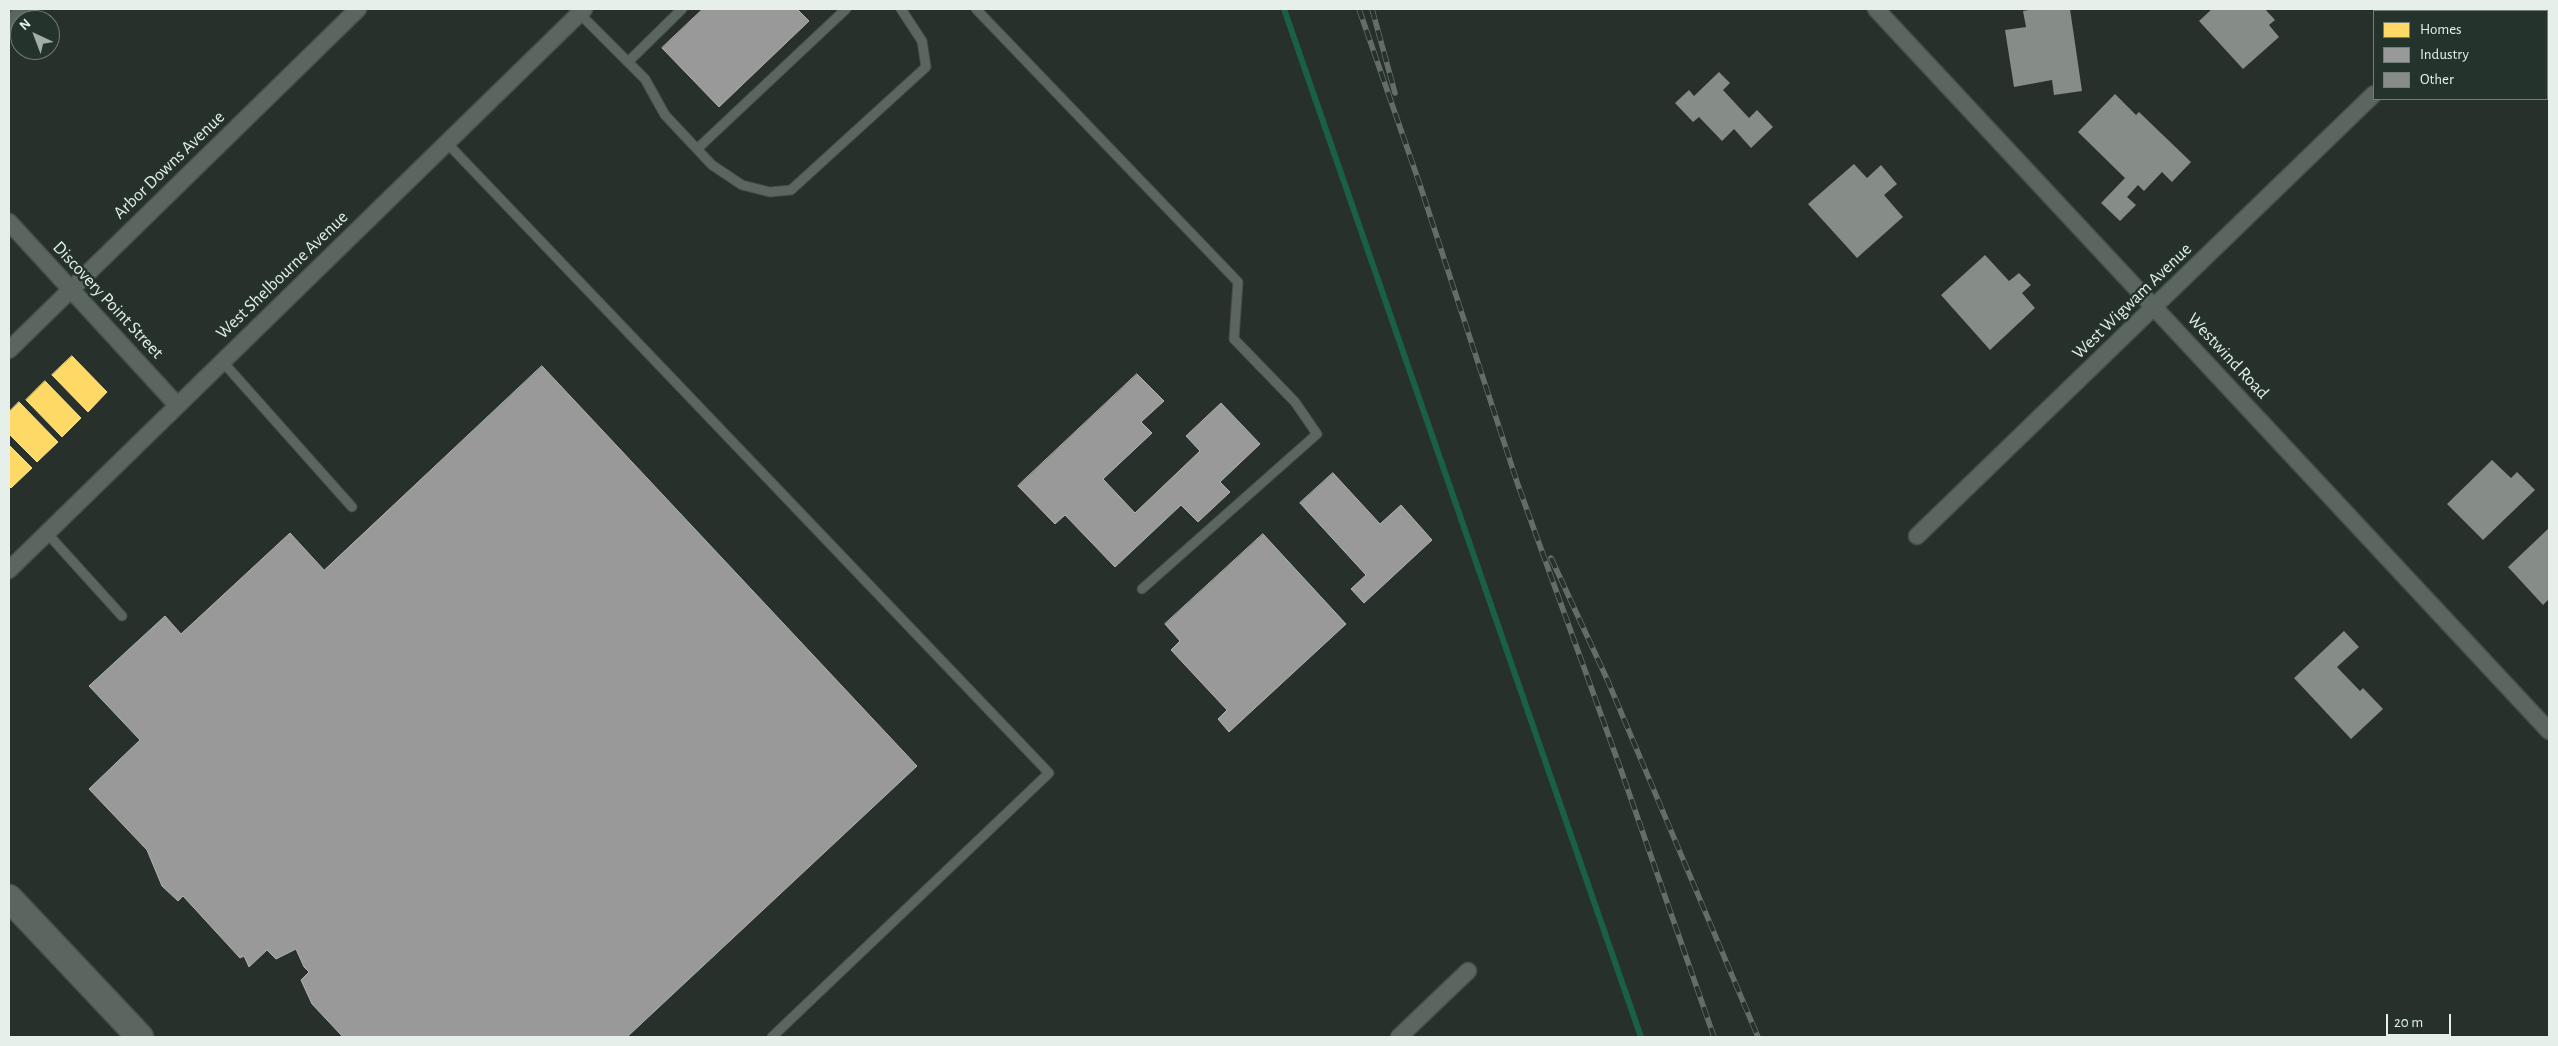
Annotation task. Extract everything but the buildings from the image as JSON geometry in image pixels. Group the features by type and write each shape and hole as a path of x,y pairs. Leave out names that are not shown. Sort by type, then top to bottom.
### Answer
{"main road":[{"path":"9,898 140,1037"}],"street":[{"path":"9,24 25,9"},
{"name":"Arbor Downs Avenue","path":"9,350 358,9"},
{"name":"Westwind Road","path":"1876,9 2549,731"},
{"name":"West Shelbourne Avenue","path":"9,570 581,11"},
{"name":"West Wigwam Avenue","path":"1917,536 2373,95"},
{"name":"Discovery Point Street","path":"9,222 177,405"},
{"path":"1399,1037 1468,972"}],"lane":[{"path":"628,62 682,9"},
{"path":"697,149 846,9"},
{"path":"581,11 645,79 665,115 712,165 742,185 770,192 791,190 926,67 922,40 901,9"},
{"path":"976,9 1238,282 1234,339 1295,402 1317,434 1142,589"},
{"path":"446,142 1048,773 772,1037"},
{"path":"222,361 352,507"},
{"path":"46,532 122,616"}],"waterway":[{"path":"1284,9 1641,1037"}],"railway":[{"path":"1359,9 1420,185 1518,485 1621,770 1714,1037"},
{"path":"1372,9 1395,93"},
{"path":"1551,558 1607,679 1758,1037"}]}
